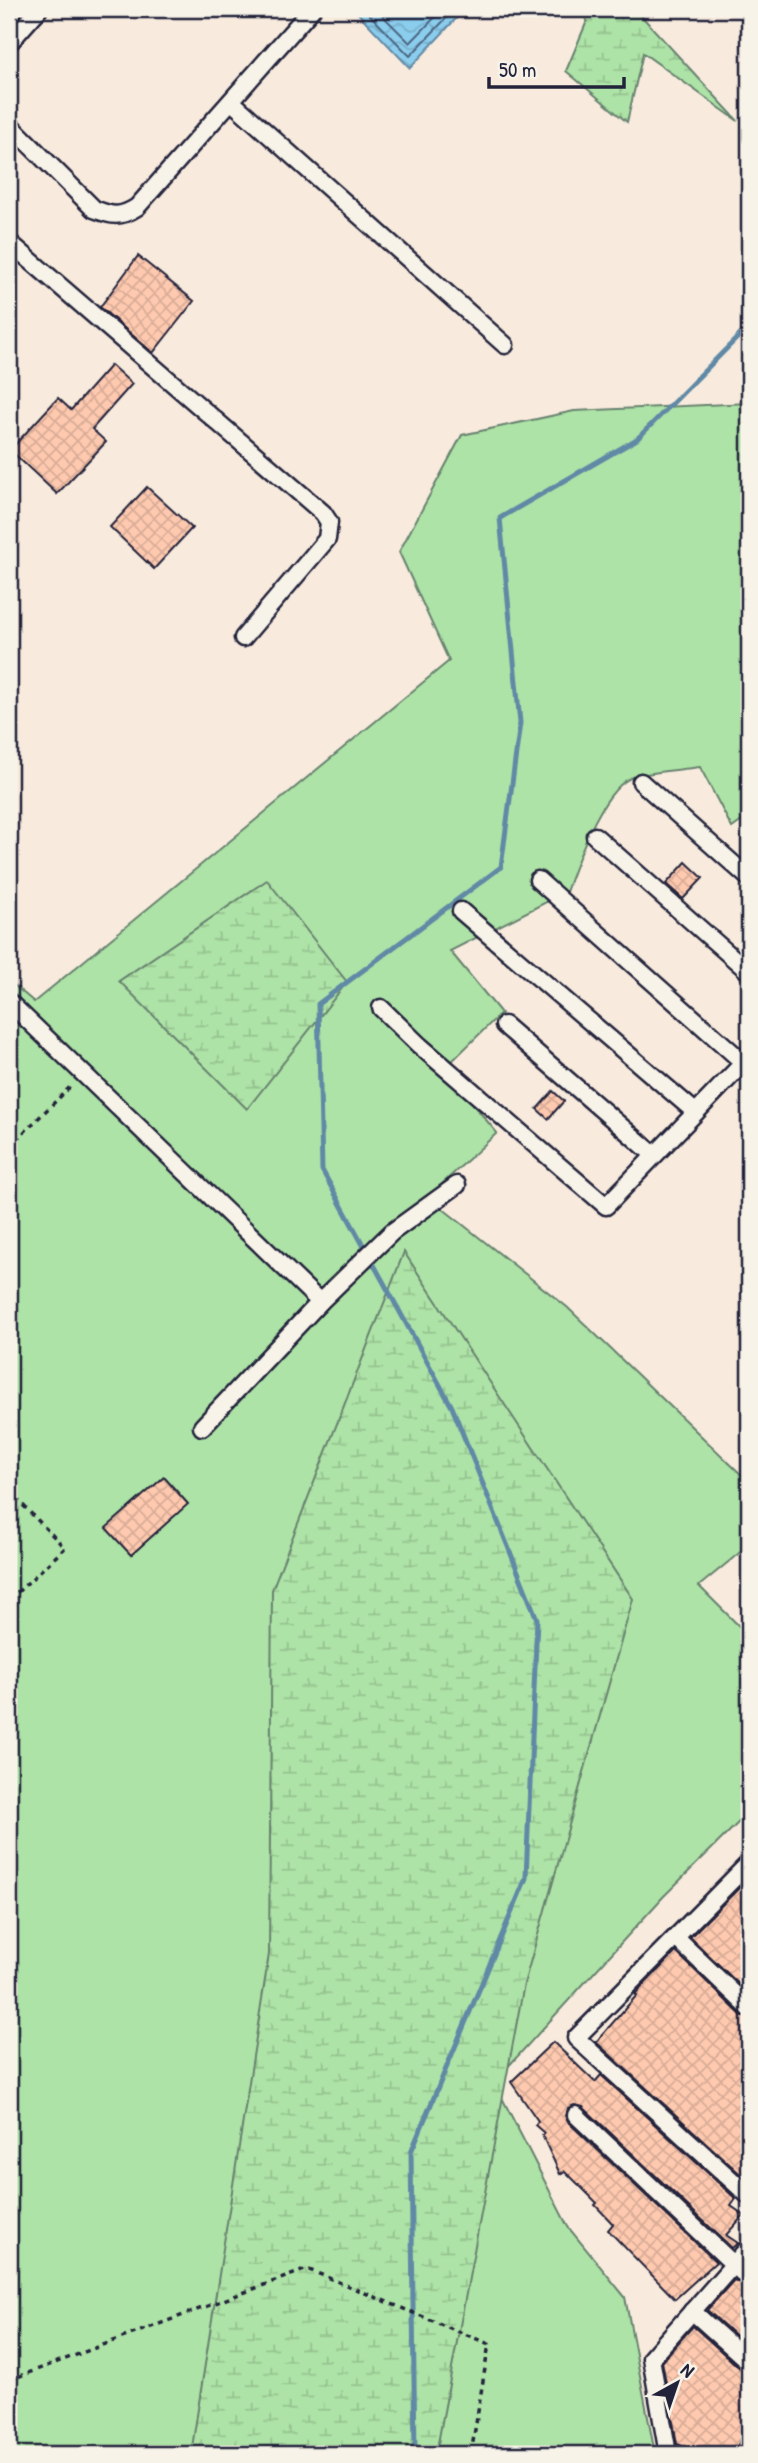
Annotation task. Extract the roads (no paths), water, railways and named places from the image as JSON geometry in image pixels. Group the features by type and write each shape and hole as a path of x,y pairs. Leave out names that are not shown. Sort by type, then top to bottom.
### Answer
{"street":[{"path":"9,43 39,9"},
{"path":"9,124 94,209 112,216 126,215 232,102 312,9"},
{"path":"232,102 505,345"},
{"path":"9,242 323,513 329,522 327,539 243,638"},
{"path":"641,782 749,878"},
{"path":"595,836 749,972"},
{"path":"381,1008 419,1045 606,1206 694,1111 747,1060 538,880"},
{"path":"461,911 694,1111"},
{"path":"9,1002 320,1302"},
{"path":"504,1026 653,1154"},
{"path":"202,1427 320,1302 392,1232 457,1185"},
{"path":"749,1863 576,2038 749,2196"},
{"path":"676,1938 749,2008"},
{"path":"576,2115 749,2279"},
{"path":"668,2454 651,2358 749,2246"},
{"path":"692,2311 749,2362"}],"water":[{"path":"354,9 465,9 410,68"}],"waterway":[{"path":"415,2454 411,2152 526,1878 537,1619 452,1407 322,1170 318,1004 501,867 520,723 500,518 637,439 749,326"}]}
